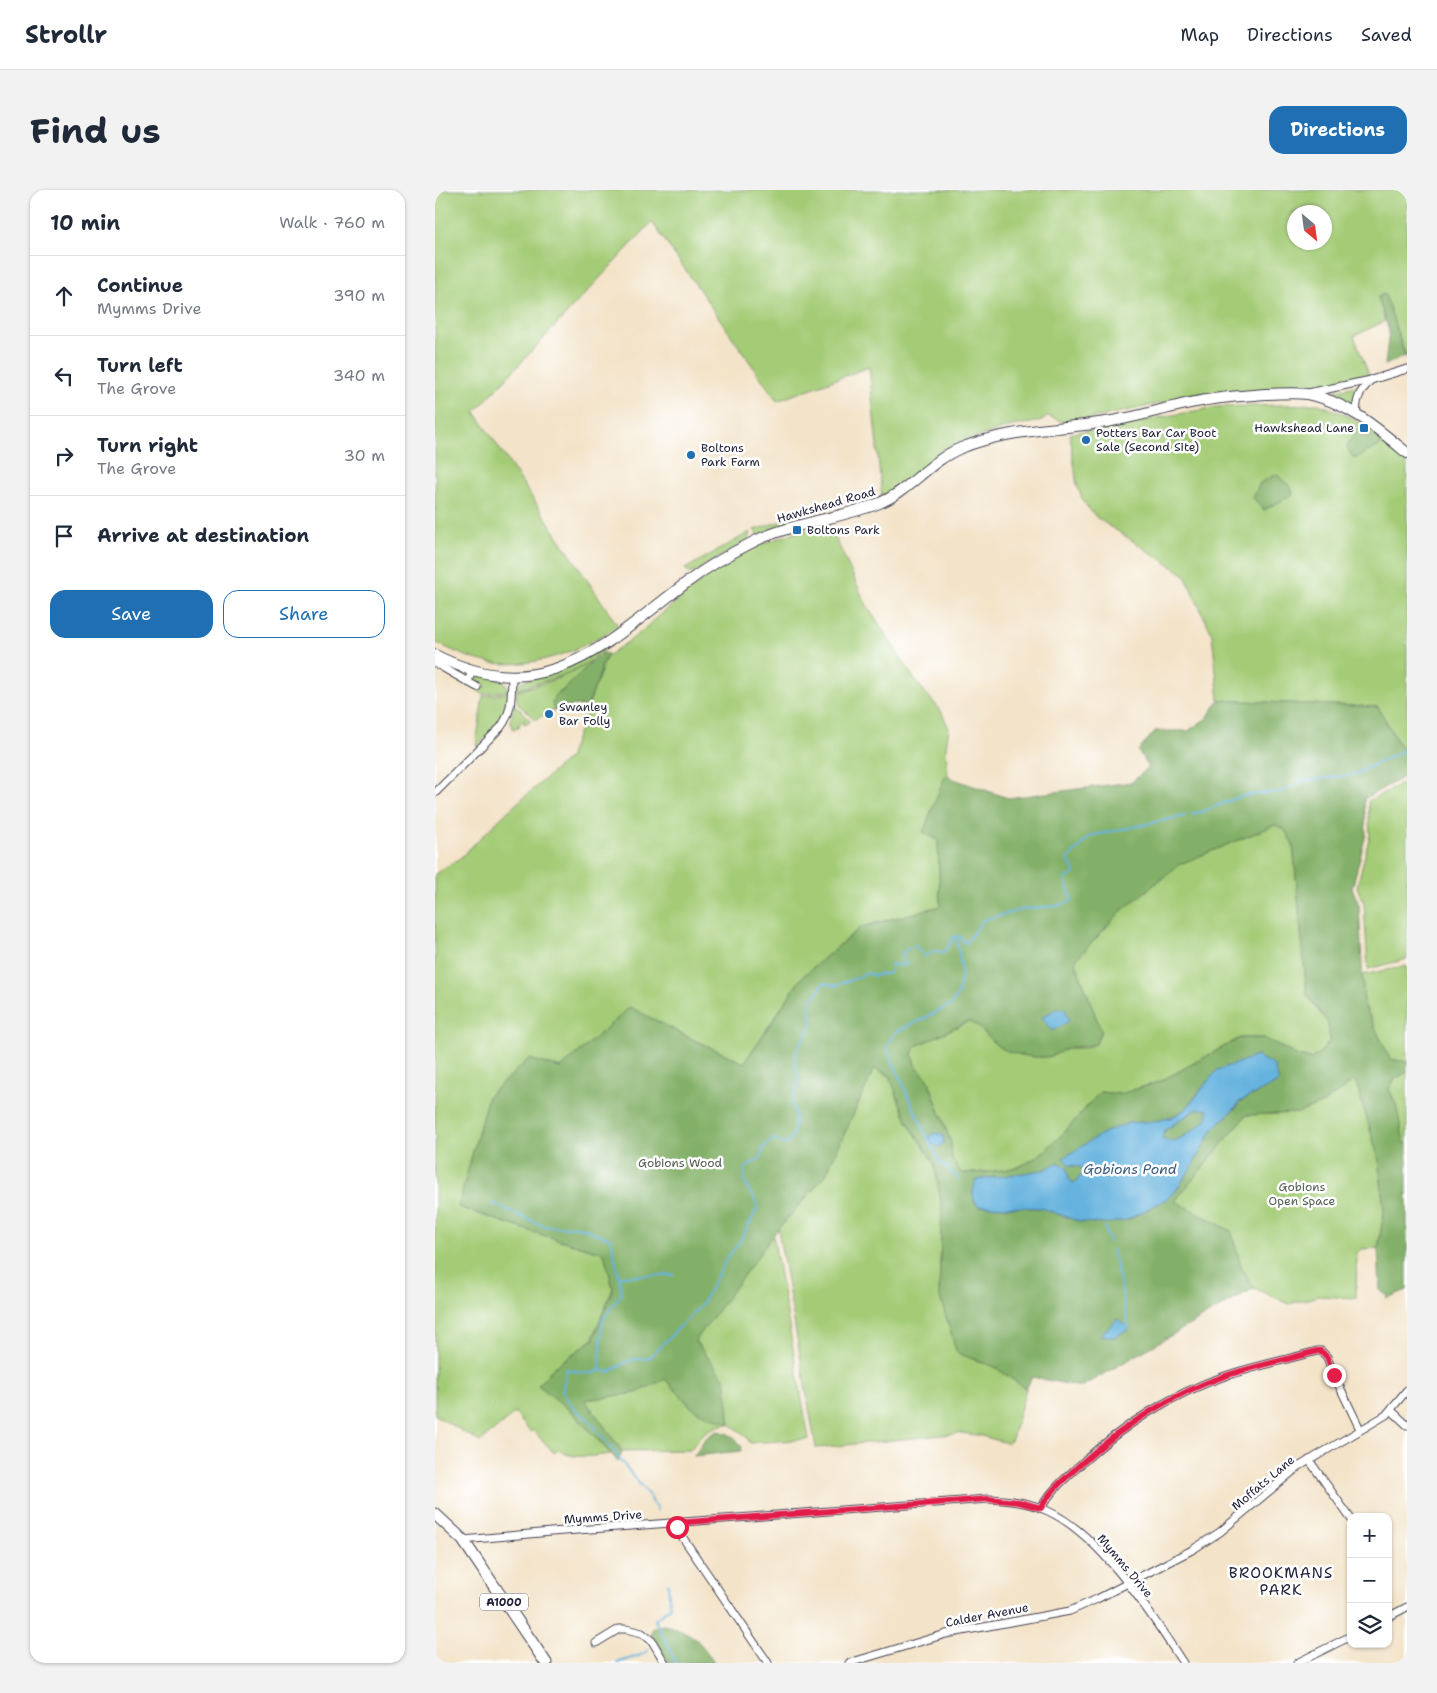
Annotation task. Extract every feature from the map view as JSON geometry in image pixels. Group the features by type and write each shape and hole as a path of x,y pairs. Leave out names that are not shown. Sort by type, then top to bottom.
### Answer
{"main road":[{"name":"A1000","path":"435,1514 463,1540 546,1663"}],"street":[{"path":"1306,394 1371,380 1407,368"},
{"path":"1357,415 1356,401 1371,380"},
{"name":"Hawkshead Road","path":"435,655 472,670 497,675 529,676 565,666 612,639 690,580 727,556 772,534 879,503 911,484 950,453 974,443 1008,433 1112,421 1200,401 1248,395 1306,394 1338,405 1357,415 1407,453"},
{"path":"435,663 477,687"},
{"path":"468,682 472,670"},
{"path":"435,793 501,727 508,717 513,676"},
{"path":"1041,1508 1051,1493 1093,1453 1137,1420 1164,1404 1191,1390 1226,1376 1317,1351 1321,1351 1327,1357 1360,1430"},
{"name":"Moffats Lane","path":"1126,1582 1192,1550 1220,1532 1253,1506 1279,1481 1309,1460 1386,1415 1407,1390"},
{"path":"1391,1410 1407,1425"},
{"path":"1309,1460 1347,1513"},
{"name":"Mymms Drive","path":"463,1540 988,1499 1019,1502 1041,1508 1065,1521 1102,1553 1162,1630 1183,1663"},
{"path":"676,1523 679,1532 768,1663"},
{"name":"Calder Avenue","path":"849,1663 946,1634 1070,1611 1126,1582"},
{"path":"1392,1615 1407,1607"},
{"path":"596,1643 619,1629 642,1633 652,1640 665,1663"},
{"path":"1297,1663 1347,1638"}],"green space":[{"path":"435,190 1407,190 1407,359 1384,294 1378,297 1385,321 1354,336 1369,375 1329,386 1200,395 1089,419 1063,422 1048,416 1042,421 1012,426 957,443 942,450 910,478 882,498 869,367 777,401 652,222 475,412 618,626 574,650 526,663 492,663 463,655 435,642"},
{"path":"1385,294 1405,356 1385,365 1389,331 1378,297"},
{"path":"1357,386 1360,389 1349,407 1322,393"},
{"path":"1319,404 1351,417 1407,458 1407,744 1400,746 1378,707 1219,700 1212,634 1184,574 1097,518 1084,503 1077,486 1070,434 1217,407"},
{"path":"1362,424 1387,442 1354,459 1346,446"},
{"path":"1276,474 1291,487 1293,495 1264,510 1253,498 1260,483"},
{"path":"802,514 801,520 760,535 754,530"},
{"path":"829,524 865,602 915,680 941,711 949,728 946,747 948,777 945,776 938,840 940,906 861,927 802,977 744,1063 630,1008 561,1068 529,1059 488,1096 458,1207 604,1253 613,1288 592,1340 554,1367 539,1385 572,1412 611,1454 577,1456 558,1450 554,1453 533,1430 530,1432 515,1413 480,1442 435,1415 435,874 460,858 507,812 569,758 602,666 610,654 634,638 709,576 740,555 774,540"},
{"path":"750,532 748,540 693,573 689,573 685,569"},
{"path":"612,645 581,667 558,677 516,690 517,685 522,681 536,678"},
{"path":"603,653 608,654 601,667 587,707 574,705 561,713 554,710 552,704 556,695 564,690 592,661"},
{"path":"592,661 572,683 556,695 552,704 554,710 534,720 518,703 517,691 556,679"},
{"path":"475,676 496,678 507,686 508,691 483,694 478,691 481,686 473,681"},
{"path":"508,693 502,717 494,729 477,747 483,696"},
{"name":"Gobions Wood","path":"1219,700 1378,707 1400,746 1403,748 1407,747 1407,775 1364,799 1366,834 1352,888 1359,905 1364,1005 1390,1059 1407,1062 1407,1072 1395,1079 1389,1089 1396,1105 1404,1143 1407,1144 1407,1290 1387,1298 1386,1294 1380,1291 1378,1248 1384,1212 1379,1160 1356,1082 1353,1081 1323,1103 1298,1113 1246,1115 1175,1201 1231,1231 1241,1266 1254,1288 1081,1387 1032,1377 1026,1389 995,1367 957,1353 939,1294 942,1207 934,1163 908,1123 889,1075 874,1069 825,1176 778,1229 695,1341 725,1379 730,1424 694,1410 665,1379 636,1393 585,1400 622,1451 618,1461 572,1412 538,1385 554,1367 593,1340 613,1288 604,1253 458,1207 488,1096 529,1059 561,1068 630,1007 744,1063 802,977 861,927 940,906 938,840 923,832 945,776 1008,798 1132,782 1149,767 1138,751 1155,731 1188,731 1207,718","holes":["1275,825 1284,829 1293,844 1307,995 1328,1023 1330,1040 1322,1051 1311,1059 1298,1056 1264,1038 1240,1038 1161,1081 1121,1094 1100,1092 1055,1141 1025,1164 1003,1170 961,1173 952,1159 951,1143 928,1079 915,1065 912,1054 916,1046 969,1021 981,1029 1000,1048 1022,1055 1046,1057 1073,1047 1096,1044 1101,1031 1075,961 1121,911 1180,864","1279,1082 1239,1102 1237,1107 1213,1129 1175,1192 1163,1201 1127,1220 1081,1222 1041,1208 979,1206 974,1202 976,1180 1067,1168 1068,1179 1073,1183 1076,1182 1084,1172 1081,1167 1069,1165 1129,1123 1157,1121 1172,1117 1186,1109 1201,1089"]},
{"path":"515,705 531,721 524,724 524,719 518,726 520,726 513,729 510,721"},
{"path":"1407,781 1407,959 1368,969 1364,903 1357,887 1370,835 1368,801"},
{"path":"1275,825 1284,828 1293,844 1307,995 1328,1023 1330,1040 1322,1051 1311,1059 1298,1056 1264,1038 1240,1038 1161,1081 1121,1094 1100,1092 1055,1141 1025,1164 1003,1170 961,1173 952,1159 951,1143 928,1079 915,1065 912,1054 916,1046 969,1021 980,1027 996,1045 1051,1056 1068,1048 1087,1048 1101,1031 1075,961 1121,911 1180,864"},
{"path":"1407,966 1407,1062 1390,1059 1364,1004 1362,975"},
{"path":"874,1069 889,1075 908,1123 934,1163 942,1207 939,1294 957,1353 995,1367 1026,1389 1012,1439 1007,1443 962,1433 816,1448 778,1229 825,1176"},
{"path":"1407,1072 1407,1144 1404,1143 1396,1105 1389,1089 1395,1079"},
{"name":"Gobions Open Space","path":"1353,1081 1356,1082 1379,1160 1384,1212 1378,1248 1361,1249 1357,1253 1356,1298 1319,1296 1289,1304 1254,1288 1241,1266 1231,1231 1175,1201 1246,1115 1298,1113 1323,1103"},
{"path":"1198,1109 1209,1110 1207,1118 1201,1125 1175,1141 1171,1142 1162,1138 1165,1130"},
{"path":"773,1235 809,1439 750,1443 745,1435 730,1424 707,1431 690,1450 622,1451 584,1400 636,1393 665,1379 694,1410 725,1379 695,1341"},
{"path":"717,1431 734,1438 742,1447 741,1451 694,1456 706,1438"},
{"path":"663,1625 680,1630 693,1637 704,1648 714,1663 669,1663 651,1634 653,1627"}],"water":[{"path":"1056,1009 1065,1009 1069,1021 1052,1031 1042,1017"},
{"name":"Gobions Pond","path":"1257,1056 1274,1066 1279,1082 1239,1102 1213,1129 1175,1192 1163,1201 1127,1220 1104,1224 1081,1222 1041,1208 979,1206 974,1200 973,1191 976,1180 1044,1170 1059,1162 1067,1168 1069,1179 1073,1183 1076,1182 1084,1172 1081,1167 1069,1165 1063,1158 1103,1133 1129,1123 1157,1121 1172,1117 1186,1109 1217,1070","holes":["1197,1109 1208,1110 1207,1118 1196,1129 1185,1136 1171,1142 1162,1138 1165,1130"]},
{"path":"934,1133 943,1135 944,1143 938,1147 932,1144 929,1136"},
{"path":"1118,1319 1129,1329 1114,1337 1100,1335"}],"waterway":[{"path":"1191,814 1205,811 1241,796 1285,791 1302,781 1353,775 1407,749"},
{"path":"657,1510 650,1497 588,1419 574,1409 562,1391 567,1369 584,1373 594,1373 600,1370 609,1372 631,1360 649,1358 701,1305 727,1258 739,1243 757,1209 757,1204 745,1182 745,1168 761,1158 762,1149 773,1138 779,1143 787,1144 794,1130 795,1119 792,1103 798,1081 795,1057 802,1040 811,1028 812,1022 809,1005 824,983 835,986 867,973 875,976 888,974 891,970 891,964 906,965 901,953 915,945 924,957 934,951 945,952 952,939 956,936 961,937 962,941 966,943 983,920 1025,909 1056,906 1070,902 1072,900 1065,879 1075,873 1068,859 1090,836 1185,816"},
{"path":"956,936 962,973 958,994 951,1005 896,1032 889,1041 887,1048 939,1161 959,1179"},
{"path":"492,1203 543,1226 580,1227 611,1239 622,1293 602,1321 600,1370"},
{"path":"1105,1227 1109,1242"},
{"path":"1112,1250 1129,1329"},
{"path":"619,1276 674,1275"},
{"path":"668,1584 670,1607 655,1620 669,1646 675,1663"},
{"path":"617,1663 641,1655 648,1650"}],"place":[{"name":"Hawkshead Lane","path":"1364,428"},
{"name":"Potters Bar Car Boot Sale (Second Site)","path":"1086,440"},
{"name":"Boltons Park Farm","path":"691,455"},
{"name":"Boltons Park","path":"797,530"},
{"name":"Swanley Bar Folly","path":"549,714"}],"district":[{"name":"BROOKMANS PARK","path":"1281,1582"}],"route":[{"path":"677,1527 676,1523 988,1499 1009,1500 1041,1508 1051,1493 1108,1441 1137,1420 1164,1404 1208,1382 1317,1351 1321,1351 1327,1357 1334,1375"}]}
